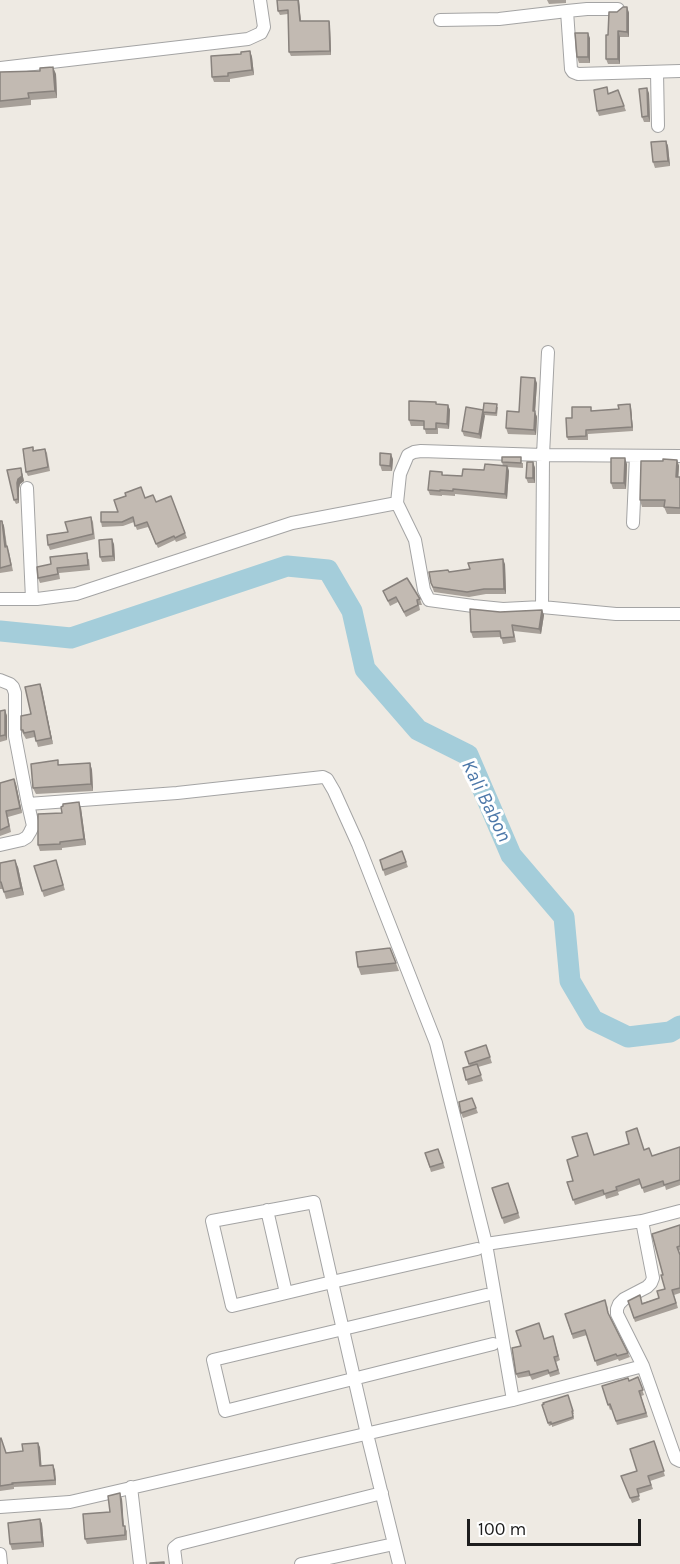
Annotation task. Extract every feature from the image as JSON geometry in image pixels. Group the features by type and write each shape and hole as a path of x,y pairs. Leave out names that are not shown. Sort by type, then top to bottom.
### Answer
{"street":[{"path":"0,68 248,39 261,33 264,27 260,0"},
{"path":"440,20 499,19 587,9 618,9"},
{"path":"567,11 573,72 578,74 680,71"},
{"path":"657,72 658,126"},
{"path":"542,607 543,455 548,352"},
{"path":"680,456 543,455 421,450 408,455 400,474 397,503 415,540 424,590 429,600 503,609 542,607 616,614 680,614"},
{"path":"633,523 636,456"},
{"path":"27,488 32,599"},
{"path":"0,599 32,599 76,594 292,523 397,503"},
{"path":"0,680 10,684 15,693 15,736 33,826 27,837 22,840 0,845"},
{"path":"28,804 177,793 323,777 327,779 358,844 436,1043 513,1400"},
{"path":"399,1564 367,1434 355,1378 332,1282 314,1202 212,1221 232,1306 332,1282 481,1247 642,1221 680,1211"},
{"path":"267,1210 286,1293"},
{"path":"642,1221 653,1278 647,1287 624,1299 616,1309 643,1366 676,1459 680,1461"},
{"path":"486,1295 213,1360 225,1411 493,1344"},
{"path":"0,1507 70,1502 513,1400 643,1366"},
{"path":"131,1487 140,1564"},
{"path":"176,1564 174,1548 179,1544 382,1493"},
{"path":"301,1564 394,1544"},
{"path":"0,1554 1,1564"}],"building":[{"path":"277,0 298,0 300,21 329,21 330,51 289,52 288,10 278,11"},
{"path":"627,7 627,32 618,31 618,59 606,59 609,12 617,12"},
{"path":"575,33 588,33 588,57 577,57"},
{"path":"250,51 252,70 212,77 211,56 241,54 241,52"},
{"path":"53,67 55,91 28,93 29,98 0,101 0,72 40,71 40,68"},
{"path":"607,87 608,94 618,90 624,106 597,111 594,90"},
{"path":"647,88 648,116 642,117 639,89"},
{"path":"666,141 668,161 653,162 651,142"},
{"path":"521,377 535,378 534,430 506,428 507,411 519,412"},
{"path":"409,401 448,405 447,424 436,423 436,429 424,429 424,421 409,420"},
{"path":"484,403 497,404 496,413 483,412"},
{"path":"630,404 632,427 586,430 586,436 567,437 566,418 572,418 572,407 591,407 591,411 619,409 618,405"},
{"path":"466,407 483,410 479,434 462,431"},
{"path":"33,447 33,451 45,449 48,467 26,472 23,449"},
{"path":"380,453 391,454 390,466 380,465"},
{"path":"502,457 521,457 521,463 502,462"},
{"path":"611,458 625,458 624,483 611,483"},
{"path":"663,459 677,460 676,477 680,477 680,508 664,507 665,500 640,500 641,461 663,461"},
{"path":"527,462 533,462 533,478 526,478"},
{"path":"485,464 507,466 505,494 453,489 453,491 428,490 430,471 442,472 442,475 462,476 463,469 484,470"},
{"path":"21,468 22,476 17,483 18,499 14,500 7,470"},
{"path":"141,487 145,498 153,495 156,502 171,496 185,533 156,544 147,522 135,526 133,517 122,522 101,522 101,512 118,512 114,500"},
{"path":"91,517 93,534 48,545 47,535 68,532 65,522"},
{"path":"0,521 2,521 5,547 7,546 11,565 0,568"},
{"path":"112,539 113,556 100,557 99,540"},
{"path":"87,553 88,565 57,568 58,574 38,578 37,567 51,564 50,557"},
{"path":"503,559 504,589 467,592 433,587 431,583 429,572 470,569 468,563"},
{"path":"407,578 420,599 417,600 418,605 404,612 396,597 388,601 383,591"},
{"path":"470,609 500,612 542,610 539,629 512,625 514,637 501,638 500,631 471,632"},
{"path":"40,684 51,738 36,741 34,731 24,733 21,730 21,716 31,714 25,687"},
{"path":"5,710 5,735 0,736 0,711"},
{"path":"58,760 58,765 90,763 91,784 33,788 31,764"},
{"path":"14,779 20,808 6,811 9,826 0,830 0,783"},
{"path":"79,802 84,839 60,842 60,844 38,845 38,814 62,813 63,804"},
{"path":"402,851 406,862 383,870 380,860"},
{"path":"15,860 21,888 4,892 0,882 0,863"},
{"path":"56,860 63,885 42,891 34,866"},
{"path":"390,948 396,963 358,967 356,952"},
{"path":"486,1045 490,1057 469,1064 465,1052"},
{"path":"477,1064 481,1075 466,1080 463,1068"},
{"path":"472,1098 476,1108 461,1113 459,1102"},
{"path":"637,1128 644,1150 649,1148 652,1156 680,1147 680,1180 664,1185 663,1181 642,1188 639,1179 616,1187 617,1190 604,1194 603,1190 573,1200 567,1182 573,1181 567,1160 578,1156 572,1137 587,1133 594,1155 629,1144 626,1132"},
{"path":"438,1149 443,1163 430,1167 425,1153"},
{"path":"508,1183 518,1213 502,1218 492,1188"},
{"path":"680,1225 680,1246 677,1247 680,1255 680,1288 672,1290 676,1303 634,1318 628,1301 640,1295 642,1304 659,1298 657,1291 665,1289 652,1234"},
{"path":"605,1300 608,1313 628,1353 617,1356 616,1354 595,1361 585,1330 572,1334 565,1314"},
{"path":"539,1323 544,1339 553,1336 558,1356 554,1357 558,1370 530,1375 529,1371 516,1374 512,1348 521,1346 516,1331"},
{"path":"638,1377 643,1390 639,1391 646,1413 616,1421 602,1386"},
{"path":"568,1395 573,1417 548,1423 543,1403"},
{"path":"1,1438 6,1453 23,1451 22,1444 38,1443 40,1466 53,1465 55,1480 0,1486"},
{"path":"654,1441 664,1471 648,1476 651,1485 637,1489 639,1496 630,1498 621,1476 637,1471 630,1449"},
{"path":"120,1493 125,1535 85,1539 83,1514 110,1512 108,1496"},
{"path":"40,1519 42,1542 10,1544 8,1523"}],"waterway":[{"name":"Kali Babon","path":"0,631 71,638 287,566 328,570 352,611 365,669 418,730 468,755 511,855 564,917 570,981 593,1020 628,1037 670,1032 680,1026"}]}
